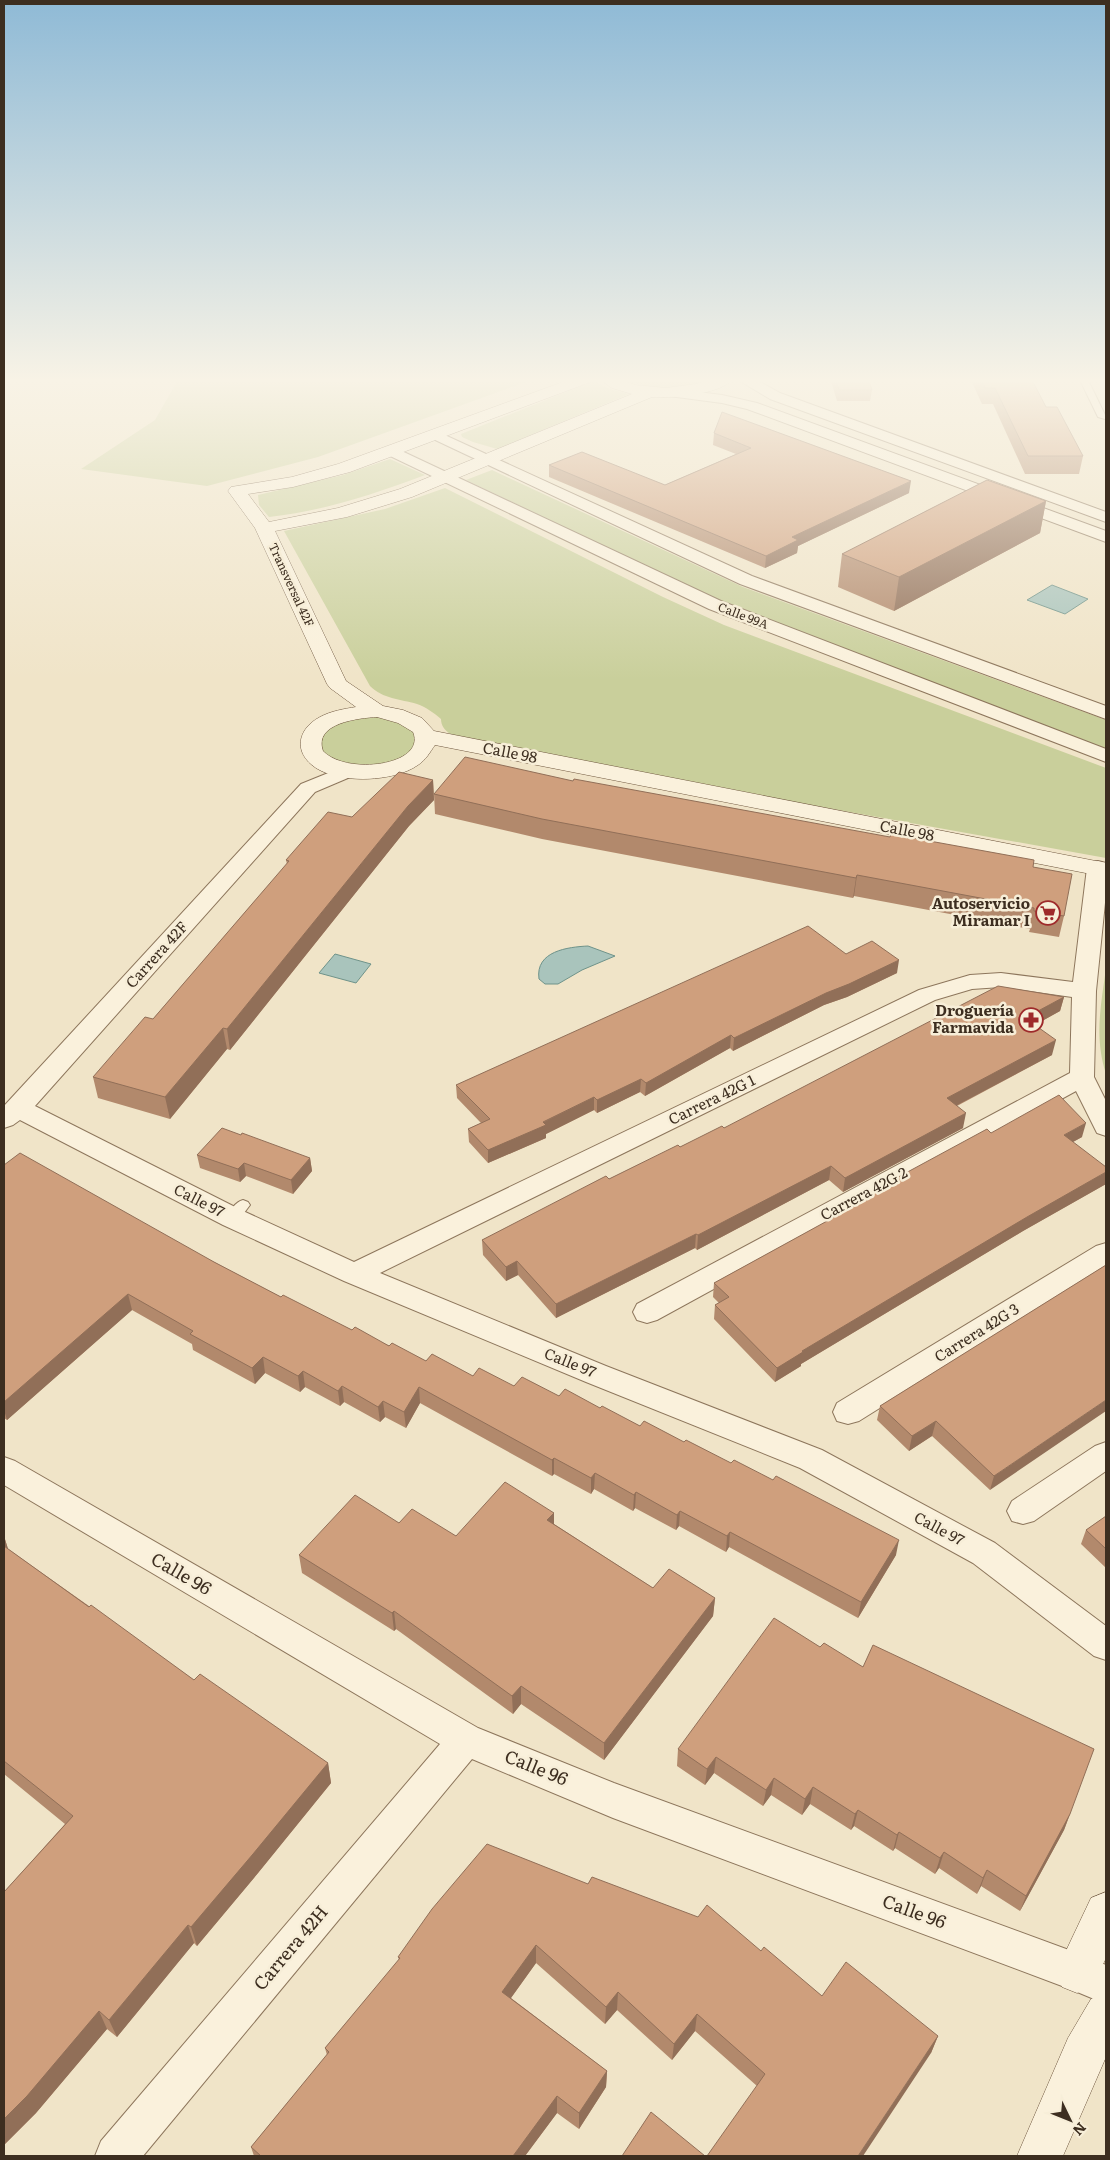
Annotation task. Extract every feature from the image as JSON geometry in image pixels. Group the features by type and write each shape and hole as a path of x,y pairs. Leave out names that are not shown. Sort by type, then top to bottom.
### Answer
{"street":[{"name":"Transversal 42F","path":"305,479 237,491 264,528 337,684"},
{"path":"264,528 358,508 440,479"},
{"name":"Calle 99A","path":"449,479 715,606 1106,756"},
{"path":"532,479 746,580 1106,713"},
{"path":"949,479 1106,537"},
{"path":"1002,479 1106,517"},
{"path":"331,720 330,705 337,684 377,711"},
{"path":"377,711 407,718 420,727 423,743 412,759 394,768 371,772 348,771 326,764 316,756 310,747 310,740 316,731 331,720 353,713 377,711"},
{"name":"Calle 98","path":"423,743 456,743 1102,869 1084,990 1082,1077 1106,1127"},
{"name":"Carrera 42F","path":"308,788 316,756"},
{"name":"Carrera 42F","path":"11,1114 308,788 348,771"},
{"name":"Carrera 42G 1","path":"354,1274 927,995 970,982 1001,980 1084,990"},
{"name":"Carrera 42G 2","path":"647,1312 1082,1077"},
{"name":"Calle 97","path":"11,1114 238,1212 354,1274 596,1374 811,1459 984,1553 1106,1645"},
{"name":"Carrera 42G 3","path":"848,1412 1106,1253"},
{"path":"1023,1511 1106,1456"},
{"name":"Calle 96","path":"4,1470 466,1740 613,1800 1092,1979"},
{"name":"Carrera 42H","path":"116,2156 466,1740"},
{"path":"1092,1979 1106,1913"},
{"path":"1040,2156 1084,2054 1106,2014"}],"green space":[{"path":"154,479 235,479 207,486"},
{"path":"327,479 415,479 329,506 269,517 259,505 258,495"},
{"path":"511,479 743,587 1106,720 1106,749 719,601 466,480"},
{"path":"445,488 663,597 724,625 1106,768 1106,858 466,743 453,736 443,727 441,719 427,708 380,694 370,686 284,531 385,509"},
{"path":"388,716 417,734 413,751 402,759 371,768 338,764 318,751 320,733 341,719"},
{"path":"1106,968 1106,1074 1102,1060 1099,1034"}],"water":[{"path":"1052,585 1088,599 1065,614 1027,600"},
{"path":"588,946 615,956 582,970 558,984 545,984 539,979 539,970 542,962 554,952"},
{"path":"335,954 371,964 356,983 319,973"}],"building":[{"path":"582,479 649,479 665,485 679,479 905,479 911,481 792,537 798,540 766,556"},
{"path":"987,480 1046,501 899,577 842,554"},
{"path":"465,757 573,781 574,779 890,837 891,834 1034,860 1033,867 1072,874 1064,916 1034,911 1034,908 857,875 856,878 542,819 434,794"},
{"path":"399,772 433,780 408,806 227,1029 223,1028 165,1097 93,1077 145,1017 153,1019 289,861 286,860 328,812 352,817"},
{"path":"808,926 846,954 872,941 899,960 734,1038 731,1035 646,1083 641,1079 597,1100 594,1097 543,1122 546,1125 488,1150 468,1129 490,1119 456,1085"},
{"path":"998,986 1064,997 1025,1018 1056,1040 947,1098 966,1113 845,1178 831,1166 698,1235 696,1234 556,1304 517,1261 506,1267 482,1240 606,1176 609,1179 678,1145 680,1147 722,1126 724,1128"},
{"path":"1059,1095 1086,1123 1064,1135 1106,1167 1106,1172 802,1351 777,1368 715,1305 729,1297 714,1283 869,1198 865,1195 987,1129 991,1133"},
{"path":"222,1128 241,1135 242,1133 310,1158 291,1180 244,1163 238,1169 197,1155"},
{"path":"20,1153 214,1262 281,1297 283,1295 352,1330 355,1327 389,1346 392,1343 426,1361 432,1354 473,1376 479,1368 514,1386 522,1377 559,1396 565,1389 600,1408 602,1406 640,1426 644,1421 684,1442 686,1440 731,1463 734,1460 773,1480 776,1476 899,1540 861,1602 730,1532 727,1536 680,1511 677,1515 636,1492 634,1495 595,1473 591,1478 554,1458 552,1460 419,1387 404,1412 383,1401 378,1407 342,1386 338,1391 303,1371 298,1376 263,1357 252,1368 190,1334 193,1331 128,1294 4,1402 4,1165"},
{"path":"1106,1265 1106,1400 994,1476 936,1421 912,1436 880,1406"},
{"path":"505,1482 554,1513 547,1520 653,1588 669,1569 715,1598 604,1743 521,1686 512,1696 394,1611 392,1613 299,1555 355,1495 399,1523 412,1509 456,1536"},
{"path":"1106,1516 1106,1549 1086,1530"},
{"path":"4,1546 89,1607 91,1605 194,1680 200,1674 328,1763 191,1927 188,1925 109,2020 99,2011 27,2096 4,2119 4,1892 73,1816 4,1761"},
{"path":"774,1618 820,1647 824,1643 863,1667 873,1645 1094,1749 1070,1814 1026,1896 987,1870 983,1878 944,1852 940,1858 899,1832 897,1835 858,1810 855,1814 813,1787 805,1799 774,1778 766,1790 716,1757 707,1769 678,1749"},
{"path":"487,1844 588,1884 592,1877 698,1917 707,1905 761,1951 764,1947 822,1996 846,1962 938,2036 858,2156 707,2156 765,2074 697,2014 674,2044 618,1992 606,2007 536,1945 502,1992 607,2071 579,2113 557,2096 513,2156 261,2156 251,2147 329,2052 325,2048 400,1958 398,1957 432,1909"},
{"path":"651,2112 705,2156 622,2156"}],"place":[{"name":"Autoservicio Miramar I","path":"1048,913"},
{"name":"Droguería Farmavida","path":"1031,1020"}]}
